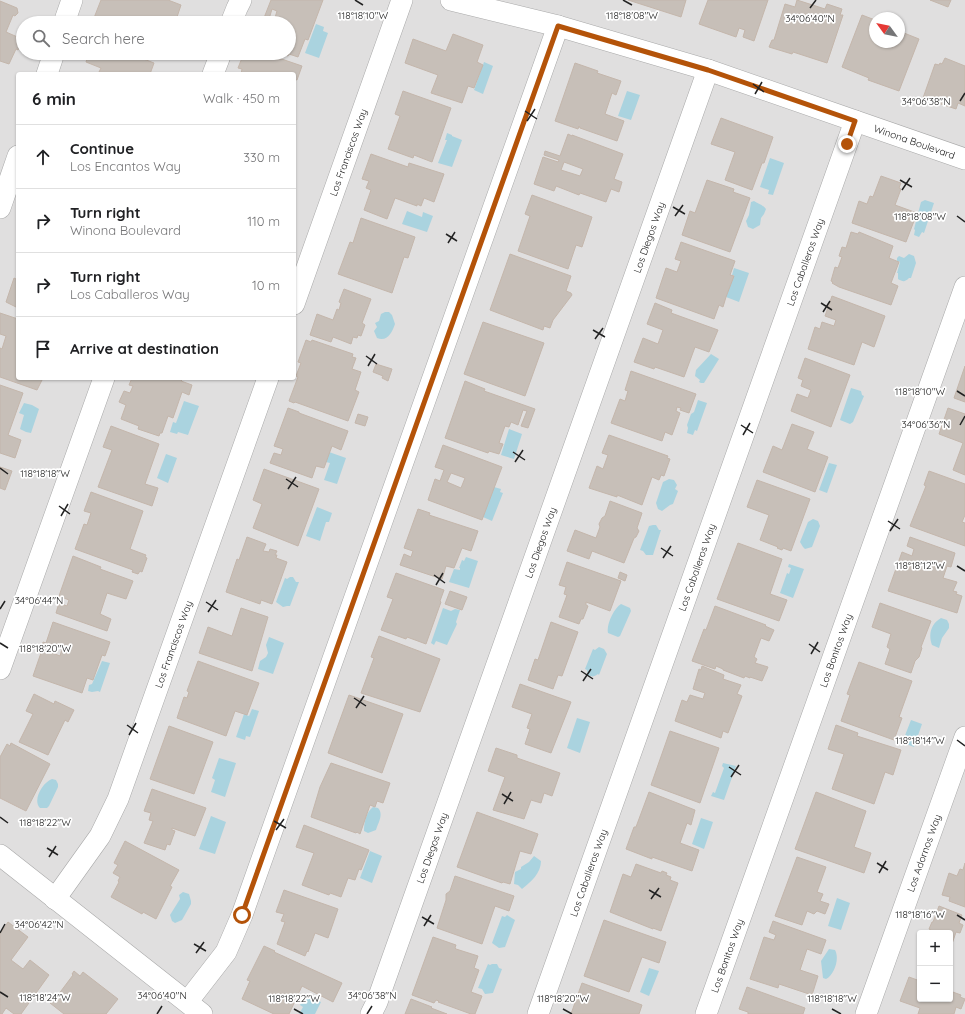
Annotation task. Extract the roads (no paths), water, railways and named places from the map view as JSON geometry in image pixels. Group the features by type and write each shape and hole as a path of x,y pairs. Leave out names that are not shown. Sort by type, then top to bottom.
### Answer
{"street":[{"path":"66,16 72,0"},
{"path":"234,16 241,0"},
{"name":"Los Franciscos Way","path":"296,298 402,0"},
{"name":"Winona Boulevard","path":"451,0 558,26 708,70 965,159"},
{"path":"0,855 195,1008 226,952 242,915 558,26"},
{"path":"48,72 52,60"},
{"path":"214,72 218,60"},
{"name":"Los Diegos Way","path":"371,1014 708,70"},
{"name":"Los Caballeros Way","path":"538,1014 855,121"},
{"path":"0,208 16,162"},
{"name":"Los Bonitos Way","path":"706,1014 965,287"},
{"path":"0,669 103,380"},
{"name":"Los Franciscos Way","path":"55,899 100,836 118,799 267,380"},
{"name":"Los Adornos Way","path":"866,1014 965,737"}],"water":[{"path":"316,24 324,27 323,31 328,33 319,58 305,53"},
{"path":"484,62 493,66 483,94 474,90"},
{"path":"627,91 640,95 631,120 618,116"},
{"path":"447,133 462,140 452,167 438,163 447,140 445,140"},
{"path":"770,158 784,163 773,195 768,194 769,190 760,187"},
{"path":"925,200 934,203 924,233 922,232 919,237 914,235 914,229 921,202"},
{"path":"754,201 766,209 761,218 760,225 753,229 748,227 746,221 749,215 751,202"},
{"path":"407,211 422,217 423,212 433,216 427,232 402,224"},
{"path":"909,254 914,256 916,263 911,278 903,281 898,279 897,273 900,262 897,261 897,258 899,256 904,258"},
{"path":"734,268 749,273 739,302 726,297 734,275 732,275"},
{"path":"389,312 392,315 395,324 389,336 381,339 377,338 374,331 377,327 375,323 379,321 381,314"},
{"path":"711,354 719,359 704,383 701,383 695,376 696,370"},
{"path":"851,388 861,391 862,395 864,396 853,422 850,424 840,420"},
{"path":"698,400 707,403 697,431 695,430 693,435 687,433 687,425"},
{"path":"184,401 199,406 188,435 178,432 177,434 170,432 173,422 176,423"},
{"path":"24,403 39,409 31,433 20,429 24,415 19,413"},
{"path":"509,429 522,434 514,459 501,455"},
{"path":"329,452 346,458 337,484 324,480 330,463 326,462"},
{"path":"166,454 177,458 168,483 157,478"},
{"path":"829,463 837,465 827,493 819,490"},
{"path":"669,479 674,480 677,485 675,489 678,491 673,504 662,511 658,509 656,503 663,482"},
{"path":"494,487 501,489 500,492 503,493 492,521 483,517"},
{"path":"317,507 332,513 329,522 326,522 320,541 306,536"},
{"path":"813,519 818,521 820,526 812,547 805,549 800,542 808,522"},
{"path":"656,525 659,530 661,530 653,555 646,555 640,550 649,526"},
{"path":"466,557 478,561 469,588 449,582 454,569 460,570 459,568 462,560 464,561"},
{"path":"789,564 804,569 793,598 780,593 787,573 789,574 791,568 788,567"},
{"path":"293,577 296,582 299,582 290,606 283,607 276,602 285,578 287,579"},
{"path":"621,604 630,608 631,611 620,636 618,637 608,633 608,626 613,613"},
{"path":"443,608 451,611 455,609 460,610 456,622 457,624 447,645 436,641 434,645 431,643"},
{"path":"941,618 947,620 949,628 942,638 939,648 932,645 930,633 935,623"},
{"path":"269,637 284,643 273,674 258,669 260,661 266,657 268,653 266,645"},
{"path":"599,647 604,649 607,654 599,675 588,675 587,670 585,669 593,649 595,650"},
{"path":"102,661 110,663 100,692 88,691 89,685 92,684"},
{"path":"252,709 259,711 250,737 246,736 245,740 236,737 244,714 249,716"},
{"path":"577,718 590,722 580,753 567,748"},
{"path":"911,720 922,724 914,747 896,740 897,736 904,738"},
{"path":"219,758 236,763 225,797 211,792 215,780 212,778"},
{"path":"723,763 736,766 724,800 711,796 713,792 715,793 724,768 722,766"},
{"path":"52,779 56,780 58,787 49,806 47,808 40,808 37,801 38,796 42,787"},
{"path":"373,807 380,810 380,819 376,830 368,833 364,831 365,821 367,815"},
{"path":"211,816 226,822 215,854 199,849"},
{"path":"701,818 713,822 704,849 692,844"},
{"path":"370,851 382,856 372,883 360,878"},
{"path":"534,856 541,861 541,865 532,880 522,889 518,885 514,884 515,872 521,869 521,867 529,862"},
{"path":"183,892 189,894 191,904 182,920 175,923 172,921 170,915 180,899 179,895"},
{"path":"837,898 850,903 841,930 828,926"},
{"path":"507,915 515,920 505,947 499,948 492,943 502,916 505,917"},
{"path":"829,949 835,950 837,958 834,970 826,979 823,978 821,961"},
{"path":"488,964 497,964 499,968 502,969 493,993 485,994 482,989 478,988"},
{"path":"649,968 659,971 649,996 640,992"},
{"path":"306,995 321,1002 315,1014 299,1014 303,1007 300,1005"}]}
